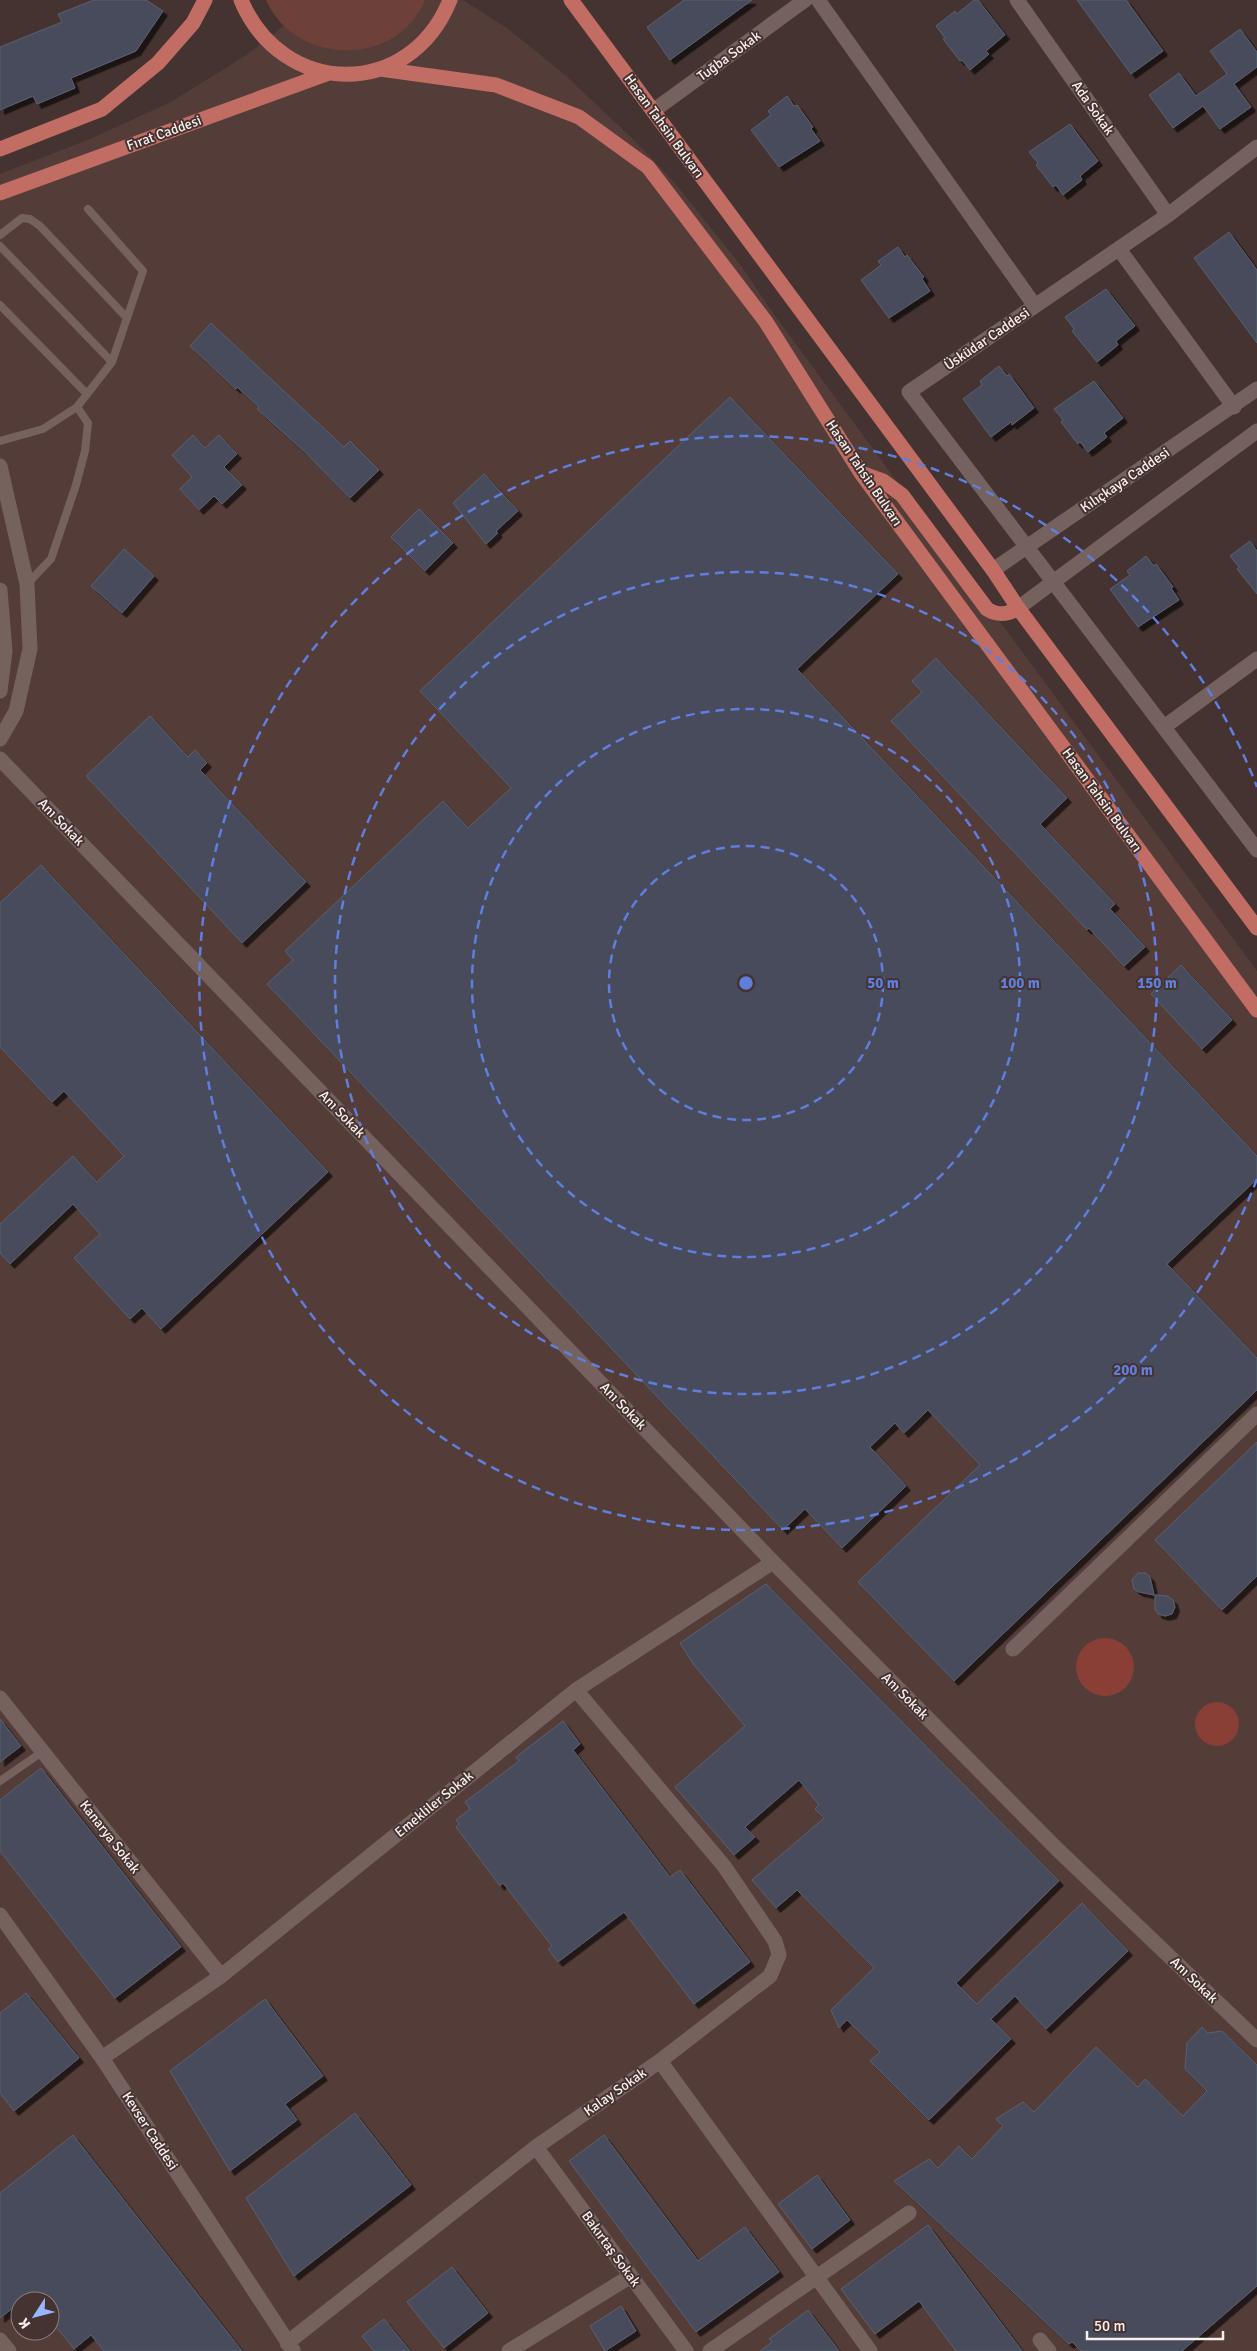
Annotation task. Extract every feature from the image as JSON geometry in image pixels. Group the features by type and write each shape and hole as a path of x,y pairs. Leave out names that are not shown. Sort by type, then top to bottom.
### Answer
{"main road":[{"path":"0,149 102,109 158,63 193,23 205,0"},
{"path":"241,0 256,29 281,54 296,63 329,73 364,73 380,69 411,53 425,42 445,14 450,0"},
{"name":"Hasan Tahsin Bulvarı","path":"571,0 993,570 1018,608 1257,928"},
{"name":"Hasan Tahsin Bulvarı","path":"380,69 496,85 579,117 648,167 766,322 861,473 1257,1010"},
{"name":"Fırat Caddesi","path":"0,193 329,73"},
{"path":"861,473 883,481 902,495 987,609 1006,614 1018,608"}],"street":[{"name":"Tuğba Sokak","path":"653,112 805,0"},
{"path":"818,0 1035,306"},
{"name":"Ada Sokak","path":"1017,0 1168,215"},
{"name":"Üsküdar Caddesi","path":"1257,147 1168,215 909,392 1028,546 1257,850"},
{"path":"1119,249 1234,407"},
{"name":"Kılıçkaya Caddesi","path":"993,570 1234,407 1257,389"},
{"path":"1018,608 1256,434"},
{"path":"0,466 27,584 30,648 16,711 0,739"},
{"path":"0,590 5,651 0,691"},
{"path":"1164,728 1257,659"},
{"name":"Anı Sokak","path":"0,760 773,1562 1057,1848 1257,2040"},
{"path":"1013,1649 1257,1414"},
{"name":"Emekliler Sokak","path":"102,2058 221,1976 576,1690 773,1562"},
{"path":"576,1690 724,1866 774,1941 779,1954 770,1976 660,2061"},
{"name":"Kanarya Sokak","path":"0,1698 221,1976"},
{"name":"Kevser Caddesi","path":"0,1915 102,2058 290,2347"},
{"name":"Kalay Sokak","path":"290,2347 536,2148 660,2061 870,2351"},
{"name":"Bakırtaş Sokak","path":"536,2148 686,2351"},
{"path":"710,2351 909,2213"},
{"path":"508,2351 631,2276"},
{"path":"0,2340 10,2351"}],"lane":[{"path":"0,441 43,429 76,407 112,362 143,271 88,209"},
{"path":"0,235 22,218 30,219 40,226 127,318"},
{"path":"0,246 112,362"},
{"path":"0,305 86,393"},
{"path":"27,584 51,559 76,485 85,451 88,423 76,407"},
{"path":"0,1781 42,1752"}],"shaded area":[{"path":"266,0 425,0 411,22 392,38 370,47 346,50 322,47 299,37 280,22"},
{"path":"316,0 463,0 507,28 564,74 635,141 673,181 742,267 773,313 1257,971 1257,2351 0,2351 0,174 90,139 171,102 248,54"},
{"path":"1105,1638 1121,1643 1129,1651 1134,1667 1129,1683 1121,1691 1105,1696 1089,1691 1081,1683 1076,1667 1081,1651 1089,1643"},
{"path":"1221,1702 1233,1708 1238,1715 1238,1733 1233,1740 1226,1745 1213,1746 1205,1743 1198,1736 1195,1720 1198,1712 1205,1705"}],"building":[{"path":"94,0 146,0 163,11 136,51 71,78 75,88 37,104 33,96 0,110 0,47 62,22 58,14"},
{"path":"684,0 752,0 670,60 647,27"},
{"path":"974,0 978,0 1005,35 986,51 989,54 970,70 962,60 960,61 943,39 945,38 936,26 955,11 957,14"},
{"path":"1077,0 1126,0 1163,51 1131,74"},
{"path":"1240,29 1257,52 1257,67 1234,84 1251,107 1220,129 1203,106 1173,128 1149,95 1179,73 1196,96 1227,74 1210,51"},
{"path":"787,96 794,106 797,105 813,127 811,129 820,141 779,167 751,130 771,115 768,111"},
{"path":"1070,124 1098,161 1080,176 1082,180 1063,195 1056,185 1053,187 1036,165 1038,163 1029,152"},
{"path":"1229,232 1257,270 1257,343 1194,258"},
{"path":"898,247 905,257 907,255 924,277 922,279 930,291 889,318 861,280 881,265 878,261"},
{"path":"1106,289 1135,326 1116,341 1118,345 1097,362 1072,331 1074,329 1065,317"},
{"path":"211,323 344,447 350,441 379,470 350,498 305,452 257,409 259,407 237,387 236,389 190,346"},
{"path":"999,366 1007,376 1009,374 1034,408 1012,425 1011,422 991,437 963,399 982,385 980,381"},
{"path":"1094,381 1123,418 1104,433 1107,437 1088,452 1080,442 1078,444 1061,422 1063,420 1054,409"},
{"path":"730,397 898,574 797,669 1257,1156 1257,1179 1167,1264 1257,1358 1257,1390 954,1681 858,1582 980,1465 928,1410 904,1433 895,1423 870,1447 906,1486 842,1548 805,1509 783,1530 267,984 293,960 285,951 443,801 468,828 511,788 420,691"},
{"path":"193,435 205,448 219,435 237,454 224,467 242,485 222,504 214,496 199,510 180,489 192,477 172,455"},
{"path":"484,474 518,511 496,531 498,533 486,544 453,503"},
{"path":"419,509 453,543 425,571 391,537"},
{"path":"1250,541 1257,551 1257,594 1237,569 1239,567 1230,556"},
{"path":"124,549 154,576 122,613 91,586"},
{"path":"1146,556 1154,566 1156,564 1173,587 1171,588 1179,600 1138,627 1110,589 1130,575 1127,571"},
{"path":"936,658 1067,798 1040,824 1115,904 1110,909 1145,947 1124,966 1089,928 1087,930 891,721 922,692 912,681"},
{"path":"150,716 188,757 195,750 207,763 200,770 306,882 242,943 86,776"},
{"path":"41,865 328,1172 161,1329 142,1308 130,1319 74,1258 100,1234 73,1204 10,1264 0,1253 0,1224 73,1156 97,1182 124,1156 64,1091 52,1102 0,1047 0,903"},
{"path":"1181,965 1232,1020 1202,1049 1151,994"},
{"path":"1257,1442 1257,1576 1222,1610 1155,1540"},
{"path":"1138,1573 1146,1573 1150,1577 1154,1595 1134,1589 1132,1580"},
{"path":"766,1584 1059,1881 956,1983 977,2004 1082,1903 1128,1951 1046,2029 1015,1996 991,2019 1011,2039 929,2120 870,2061 880,2052 847,2020 839,2028 831,2010 874,1968 797,1890 776,1908 752,1880 824,1818 815,1809 819,1805 799,1780 745,1827 755,1837 734,1855 675,1787 745,1726 694,1665 680,1643"},
{"path":"1155,1595 1167,1596 1173,1600 1175,1607 1172,1614 1165,1616 1158,1614 1155,1609"},
{"path":"0,1719 21,1746 0,1762"},
{"path":"563,1721 580,1744 573,1750 670,1877 680,1870 750,1962 694,2004 624,1912 558,1962 548,1949 552,1946 503,1883 500,1886 456,1827 459,1824 456,1820 470,1809 465,1802 519,1761 516,1757"},
{"path":"41,1768 181,1947 115,1998 0,1851 0,1800"},
{"path":"26,1993 79,2058 14,2111 0,2093 0,2013"},
{"path":"265,1999 323,2076 285,2104 297,2120 230,2171 170,2071"},
{"path":"1202,2027 1208,2033 1222,2031 1257,2065 1257,2286 1182,2351 1081,2351 1072,2342 1069,2344 894,2181 929,2159 938,2168 959,2146 972,2159 1003,2126 996,2119 1023,2102 1034,2112 1096,2047 1138,2087 1145,2079 1183,2116 1207,2091 1185,2069 1187,2043"},
{"path":"355,2113 411,2185 294,2276 246,2198"},
{"path":"73,2135 242,2351 104,2351 91,2335 74,2349 60,2332 60,2291 10,2291 10,2310 0,2318 0,2193"},
{"path":"604,2135 698,2261 745,2227 779,2272 696,2332 569,2161"},
{"path":"817,2175 850,2220 812,2249 778,2204"},
{"path":"928,2225 1022,2351 956,2351 919,2301 875,2334 841,2289"},
{"path":"452,2267 488,2313 444,2348 407,2302"},
{"path":"621,2306 636,2331 605,2351 590,2326"},
{"path":"808,2310 839,2351 760,2351 772,2342 769,2339"},
{"path":"384,2319 410,2351 374,2351 362,2336"}]}
